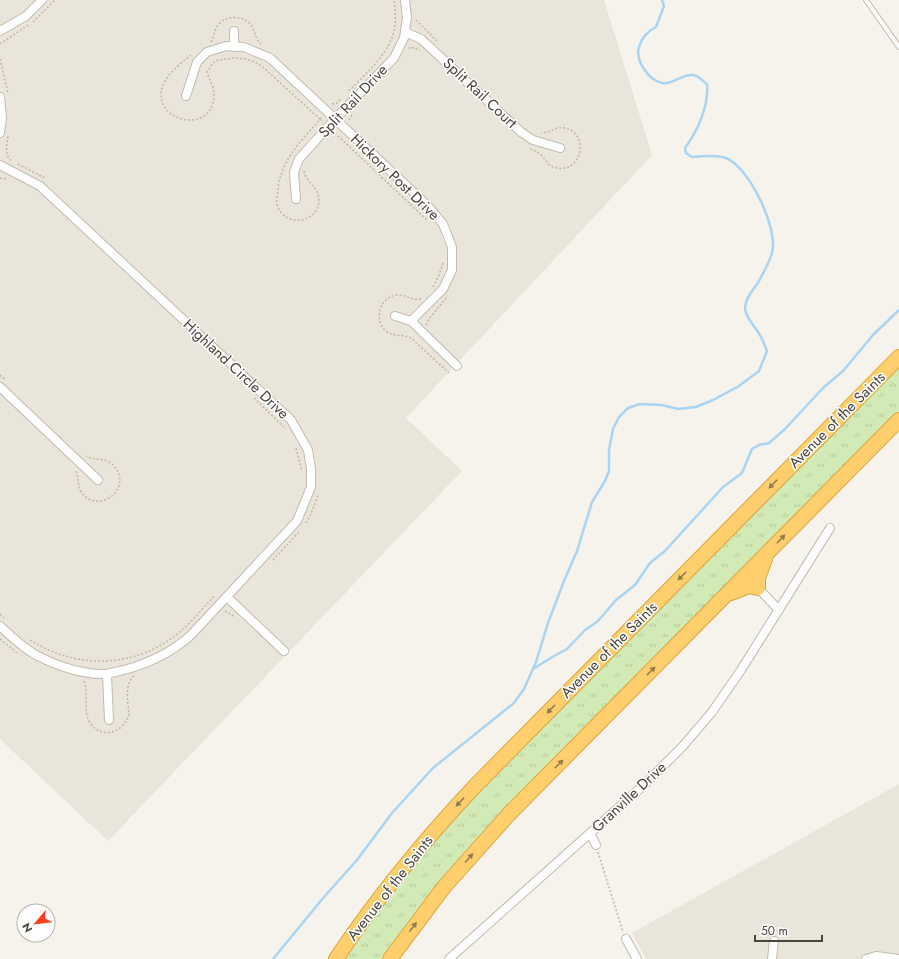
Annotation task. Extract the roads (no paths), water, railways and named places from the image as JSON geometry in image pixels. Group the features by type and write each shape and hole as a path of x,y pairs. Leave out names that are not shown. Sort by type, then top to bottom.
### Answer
{"highway":[{"name":"Avenue of the Saints","path":"336,959 386,889 412,856 467,794 899,357"},
{"path":"390,959 444,887 509,814 899,420"},
{"path":"726,595 749,586 758,588 758,578 767,554"}],"street":[{"path":"0,31 26,16 42,0"},
{"name":"Split Rail Drive","path":"296,199 294,172 299,159 334,119 394,58 404,38 407,18 405,0"},
{"path":"234,31 234,47"},
{"name":"Split Rail Court","path":"405,32 421,39 522,132 533,140 560,148"},
{"name":"Hickory Post Drive","path":"186,96 197,62 207,52 226,46 244,47 270,58 428,206 444,224 452,247 452,270 443,289 412,320"},
{"path":"0,133 4,96"},
{"name":"Highland Circle Drive","path":"0,165 40,186 291,420 308,450 311,468 311,487 297,521 230,600 180,645 144,665 107,674 59,666 37,656 18,643 3,623"},
{"path":"395,316 412,320 456,366"},
{"path":"0,387 98,480"},
{"name":"Granville Drive","path":"449,959 645,784 683,746 712,712 741,670 830,528"},
{"path":"758,588 779,610"},
{"path":"230,600 284,651"},
{"path":"107,674 109,720"},
{"path":"590,833 597,847"},
{"path":"626,939 637,959"},
{"path":"772,959 774,941"},
{"path":"866,959 876,956 899,959"}],"lane":[{"path":"866,0 899,47"}],"waterway":[{"path":"273,959 324,897 357,860 392,813 433,768 514,703 524,689 536,662 548,623 577,551 592,502 605,481 609,471 609,450 613,429 619,417 628,408 640,404 662,405 678,409 696,407 739,386 759,371 767,351 763,341 747,315 745,304 771,257 773,242 771,229 767,215 753,186 744,173 735,164 722,157 692,157 686,153 685,148 702,118 706,101 707,84 693,75 687,75 669,83 662,83 652,78 641,63 638,52 639,47 645,35 656,27 664,6 662,0"},
{"path":"533,669 567,649 585,630 598,621 616,600 635,585 650,563 665,551 723,487 742,473 752,449 759,445 769,443 785,429 823,388 843,371 873,335 899,310"}]}
